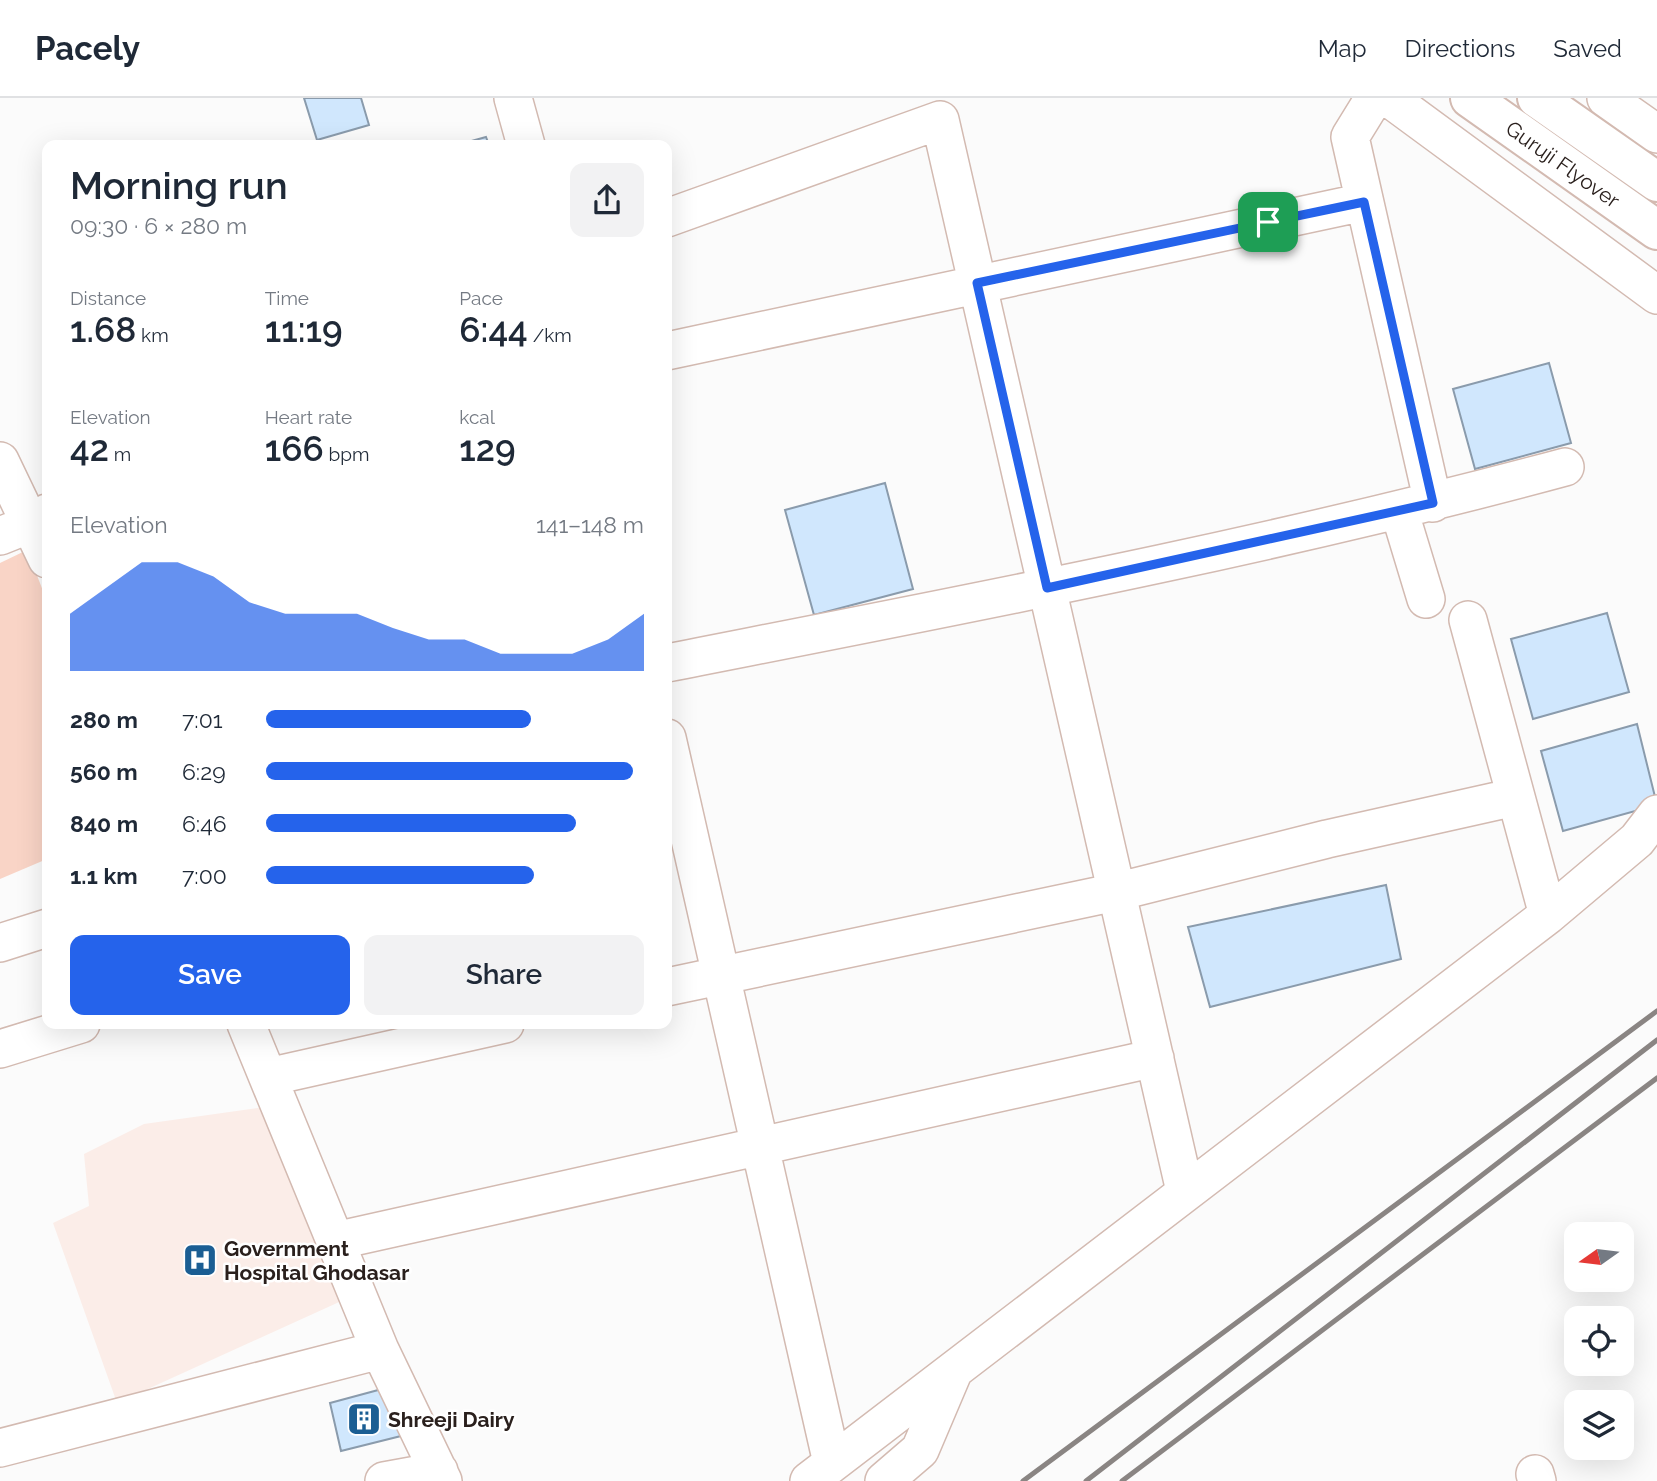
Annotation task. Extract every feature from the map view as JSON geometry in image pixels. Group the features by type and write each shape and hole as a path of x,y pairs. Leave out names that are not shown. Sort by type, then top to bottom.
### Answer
{"main road":[{"name":"Guruji Flyover","path":"1470,98 1657,230"},
{"name":"Guruji Flyover","path":"1537,98 1657,182"}],"street":[{"path":"513,98 525,140"},
{"path":"1374,98 1350,137 1364,202 1416,506 1426,599"},
{"path":"1389,98 1657,295"},
{"path":"1606,98 1657,134"},
{"path":"672,216 940,120 1185,1191"},
{"path":"672,350 1364,202"},
{"path":"0,460 26,524 42,551"},
{"path":"672,662 1047,588 1416,506 1565,467"},
{"path":"1468,620 1548,915"},
{"path":"672,760 760,1145 821,1472 1548,915 1637,840 1657,814"},
{"path":"672,987 1116,892 1327,839 1515,797"},
{"path":"0,943 42,930"},
{"path":"0,1049 65,1029"},
{"path":"248,1029 380,1350 441,1476 384,1481"},
{"path":"268,1077 483,1029"},
{"path":"335,1241 1155,1058"},
{"path":"0,1448 380,1350"},
{"path":"884,1481 920,1450 956,1366"}],"shaded area":[{"path":"27,550 42,588 42,861 0,879 0,563"},
{"name":"Government Hospital Ghodasar","path":"272,1106 348,1298 117,1403 53,1223 89,1206 84,1154 144,1124"}],"building":[{"path":"304,98 361,98 369,125 317,140"},
{"path":"1549,363 1571,443 1475,469 1453,389"},
{"path":"885,483 913,589 814,615 785,510"},
{"path":"1607,613 1629,692 1533,719 1511,639"},
{"path":"1637,724 1657,805 1563,831 1541,751"},
{"path":"1386,885 1401,959 1210,1007 1188,927"},
{"name":"Shreeji Dairy","path":"382,1389 401,1436 341,1451 330,1403"}],"railway":[{"path":"1023,1481 1657,1011"},
{"path":"1086,1481 1657,1040"},
{"path":"1122,1481 1657,1078"}],"place":[{"name":"Government Hospital Ghodasar","path":"200,1260"},
{"name":"Shreeji Dairy","path":"364,1419"}],"route":[{"path":"1364,202 1433,503 1047,588 977,283 1268,222 1364,202"}]}
